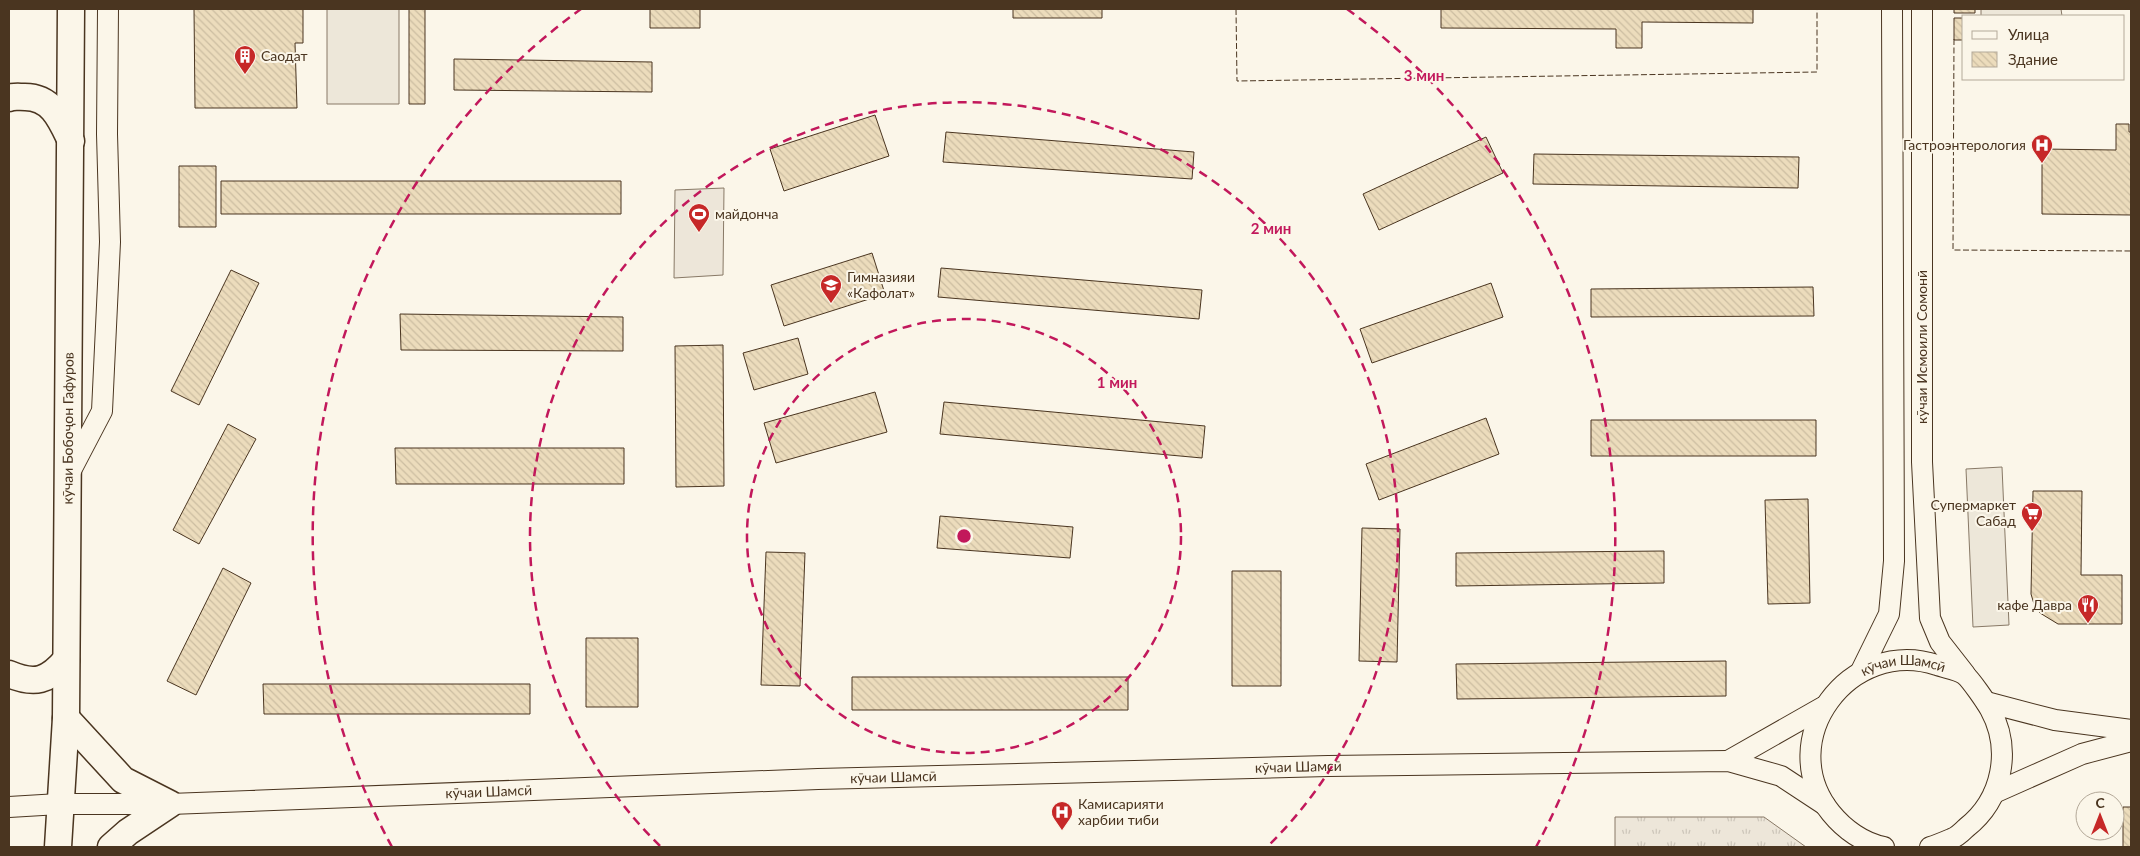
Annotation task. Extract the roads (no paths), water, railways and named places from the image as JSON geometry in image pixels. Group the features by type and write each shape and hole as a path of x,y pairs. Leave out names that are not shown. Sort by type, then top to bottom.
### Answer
{"main road":[{"name":"кӯчаи Бобоҷон Гафуров","path":"58,847 66,718 72,9"},
{"path":"9,98 31,97 48,103 59,116 72,142"},
{"path":"9,674 24,680 40,680 54,674 66,660"},
{"path":"66,718 123,780 170,804 128,832 112,847"}],"street":[{"path":"68,476 102,411 110,242 107,134 108,9"},
{"name":"кӯчаи Исмоили Сомонӣ","path":"1861,671 1889,614 1894,561 1892,9"},
{"name":"кӯчаи Исмоили Сомонӣ","path":"1922,9 1922,462 1930,618 1940,642 1965,674"},
{"name":"кӯчаи Шамсӣ","path":"1884,847 1859,838 1840,824 1825,805 1814,782 1811,756 1814,731 1823,707 1840,686 1861,671 1892,660 1926,661 1965,674 1986,702 1998,728 2002,756 2000,775 1994,793 1977,819 1953,839 1930,847"},
{"path":"1986,702 2055,720 2131,730"},
{"name":"кӯчаи Шамсӣ","path":"1728,761 1823,707"},
{"path":"1994,793 2082,754 2131,741"},
{"name":"кӯчаи Шамсӣ","path":"9,807 60,804 170,804 818,779 1319,767 1728,761 1781,776 1825,805"}],"place":[{"name":"Саодат","path":"245,75"},
{"name":"Гастроэнтерология","path":"2042,164"},
{"name":"майдонча","path":"699,233"},
{"name":"Гимназияи «Кафолат»","path":"831,304"},
{"name":"Супермаркет Сабад","path":"2032,532"},
{"name":"кафе Давра","path":"2088,624"},
{"name":"Камисарияти харбии тиби","path":"1062,831"}]}
